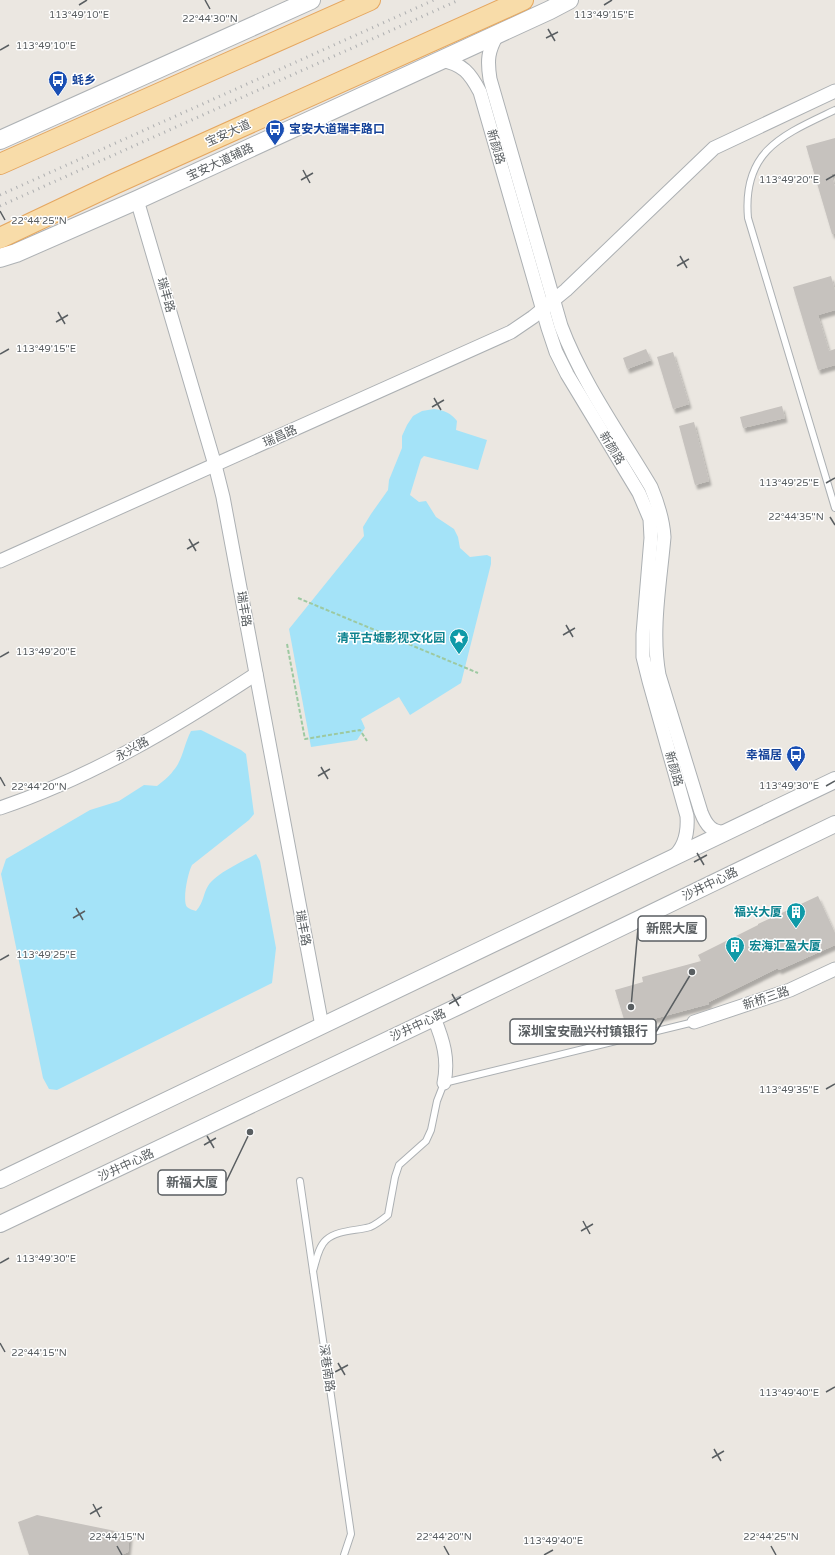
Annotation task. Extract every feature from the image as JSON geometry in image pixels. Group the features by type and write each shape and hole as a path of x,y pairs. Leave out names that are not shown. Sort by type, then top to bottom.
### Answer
{"main road":[{"path":"0,140 311,0"},
{"path":"0,164 370,0"},
{"name":"宝安大道","path":"0,238 114,184 523,0"},
{"name":"宝安大道辅路","path":"0,258 16,253 138,200 497,35 569,0"}],"street":[{"name":"新颜路","path":"497,35 490,46 488,55 490,79 554,300 569,346 580,369 651,487 663,521 664,537 655,638 659,675 701,812 715,832 726,832"},
{"name":"新颜路","path":"441,60 455,64 468,72 480,92 552,340 561,363 639,492 650,519 651,538 643,634 643,657 648,681 687,816 688,825 680,848 676,854 668,860"},
{"name":"瑞昌路","path":"0,561 511,332 543,309 573,284 714,148 835,91"},
{"name":"瑞丰路","path":"138,200 216,465 322,1026"},
{"name":"永兴路","path":"0,808 37,795 79,777 117,758 156,736 256,674"},
{"path":"0,1180 835,780"},
{"name":"沙井中心路","path":"0,1224 434,1018 835,824"},
{"name":"新桥三路","path":"694,1022 790,990 835,968"},
{"path":"434,1018 443,1040 446,1060 444,1083"}],"lane":[{"path":"835,110 785,134 769,148 752,175 748,196 748,218 835,508"},
{"path":"313,1271 321,1247 325,1240 334,1235 370,1226 388,1214 395,1177 399,1165 426,1141 431,1130 437,1101 444,1083 694,1022"},
{"name":"深巷南路","path":"300,1181 351,1534 344,1555"}],"path":[{"path":"298,598 478,673"},
{"path":"287,644 305,739 360,730 367,741"}],"water":[{"path":"434,409 450,414 457,421 456,430 487,440 478,470 424,456 421,459 410,495 419,502 426,501 436,517 454,529 458,537 460,548 470,557 487,555 491,557 491,564 461,683 410,715 399,697 361,719 365,728 357,740 311,747 289,629 364,536 363,527 388,490 389,480 402,448 402,436 407,425 413,416 422,411"},
{"path":"201,730 246,754 254,814 249,820 192,865 186,886 186,904 188,908 196,911 201,904 206,889 212,881 223,872 256,854 260,861 276,948 272,983 57,1090 49,1089 43,1078 1,874 6,859 90,810 119,801 144,785 157,786 170,775 176,767 191,731"}],"building":[{"path":"835,138 835,173 831,174 835,187 835,234 832,234 806,146"},
{"path":"831,276 835,291 835,310 818,315 829,351 835,349 835,365 818,370 793,287"},
{"path":"646,349 651,360 627,369 623,358"},
{"path":"673,352 689,404 673,409 657,357"},
{"path":"782,406 785,418 743,428 740,417"},
{"path":"694,422 709,481 695,485 679,426"},
{"path":"818,896 835,933 835,945 779,970 778,968 709,1002 709,1004 646,1021 646,1023 627,1029 615,990 643,982 642,977 701,961 698,955 758,924"},
{"path":"37,1515 130,1534 128,1552 121,1555 29,1555 18,1522"}],"railway":[{"path":"0,195 434,0"},
{"path":"0,206 459,0"}],"place":[{"name":"蚝乡","path":"58,97"},
{"name":"宝安大道瑞丰路口","path":"275,146"},
{"name":"清平古墟影视文化园","path":"459,655"},
{"name":"幸福居","path":"796,772"},
{"name":"福兴大厦","path":"796,929"},
{"name":"宏海汇盈大厦","path":"735,963"},
{"name":"深圳宝安融兴村镇银行","path":"692,972"},
{"name":"新熙大厦","path":"631,1007"},
{"name":"新福大厦","path":"250,1132"}]}
